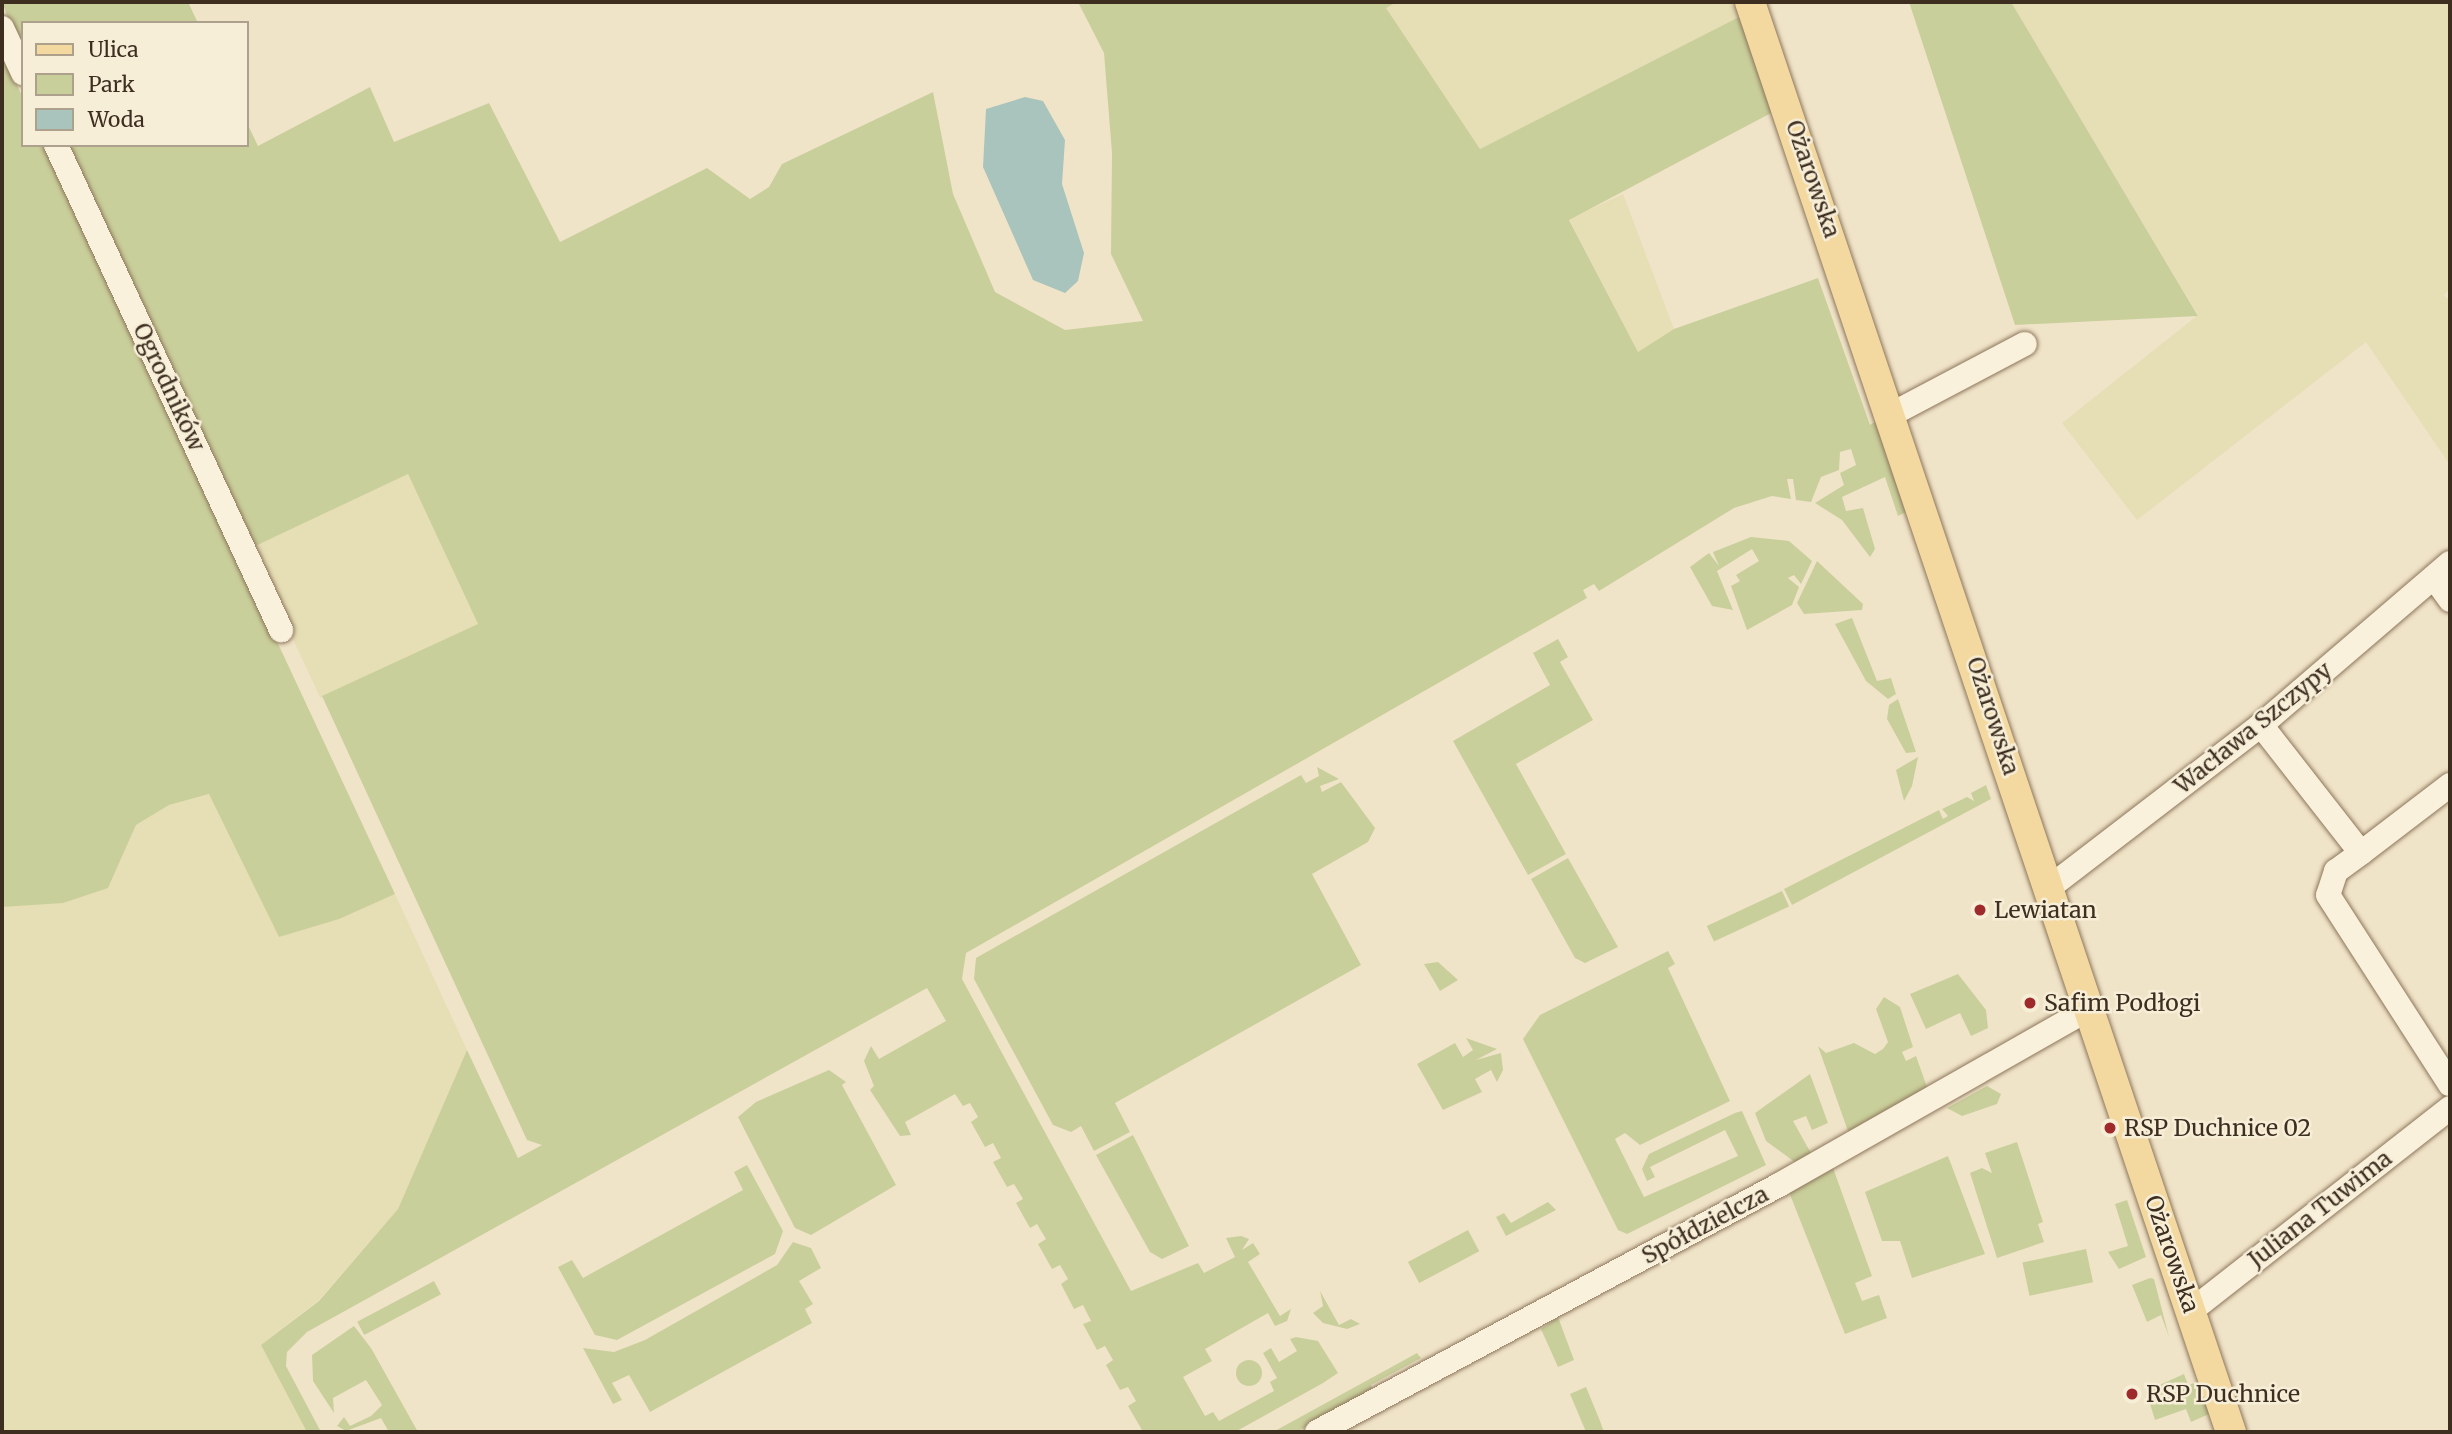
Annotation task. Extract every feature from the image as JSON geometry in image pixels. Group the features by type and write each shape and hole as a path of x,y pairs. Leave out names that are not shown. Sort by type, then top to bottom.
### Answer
{"main road":[{"name":"Ożarowska","path":"1750,2 1892,414 2231,1432"}],"street":[{"path":"2,28 21,69"},
{"name":"Ogrodników","path":"57,147 281,630"},
{"path":"1892,414 2025,344"},
{"path":"2442,571 2450,600"},
{"name":"Wacława Szczypy","path":"2050,887 2261,725 2442,571"},
{"path":"2261,725 2361,853"},
{"path":"2450,785 2336,871 2329,881 2330,902 2450,1084"},
{"name":"Spółdzielcza","path":"1317,1432 1779,1185 2090,1009"},
{"name":"Juliana Tuwima","path":"2191,1311 2450,1108"}],"shaded area":[{"path":"1397,2 1730,2 1741,16 1480,149 1385,8"},
{"path":"2011,2 2450,2 2450,289 2444,295 2450,301 2450,465 2366,342 2137,520 2062,423 2198,315"},
{"path":"1623,194 1674,329 1638,352 1569,219"},
{"path":"408,474 478,624 320,698 250,548"},
{"path":"210,794 279,937 395,894 467,1050 398,1209 319,1300 261,1345 308,1432 2,1432 2,907 108,888 136,825 169,805"}],"green space":[{"path":"2,2 188,2 197,21 21,21 21,53"},
{"path":"1078,2 1397,2 1386,8 1480,149 1741,16 1773,112 1569,220 1638,352 1674,329 1818,278 1870,425 1881,418 1906,512 1898,516 1885,477 1842,497 1846,511 1863,508 1875,549 1870,557 1842,520 1815,503 1844,485 1840,473 1856,465 1851,449 1840,452 1839,470 1821,477 1811,502 1796,500 1793,479 1787,479 1791,499 1772,496 1734,508 1599,591 1594,584 1583,590 1587,598 966,953 962,979 1131,1291 1198,1263 1204,1273 1235,1257 1226,1238 1241,1236 1249,1239 1242,1250 1253,1243 1260,1254 1248,1262 1280,1316 1291,1309 1287,1321 1275,1326 1268,1313 1205,1349 1212,1361 1183,1377 1205,1416 1213,1412 1219,1421 1274,1391 1270,1382 1277,1378 1263,1353 1271,1348 1279,1362 1297,1351 1290,1339 1296,1337 1318,1341 1338,1373 1323,1383 1235,1432 1142,1430 1128,1406 1136,1401 1128,1387 1120,1390 1106,1365 1113,1360 1105,1346 1097,1350 1083,1324 1091,1321 1083,1305 1074,1309 1061,1284 1068,1279 1060,1265 1052,1269 1038,1244 1046,1239 1037,1224 1030,1228 1016,1203 1023,1199 1014,1184 1007,1187 993,1162 1001,1158 993,1143 985,1147 971,1122 978,1117 970,1103 963,1106 955,1094 905,1122 911,1135 900,1136 870,1090 874,1086 864,1061 871,1046 879,1059 946,1021 927,988 307,1332 287,1352 286,1366 321,1432 307,1432 261,1345 319,1301 398,1209 467,1050 518,1158 542,1145 527,1140 322,696 478,624 408,474 251,548 65,147 248,147 248,125 258,146 370,87 394,142 489,103 560,242 707,168 750,199 769,187 782,164 933,92 953,194 995,292 1065,330 1143,321 1111,254 1112,153 1104,53"},
{"path":"1909,2 2011,2 2198,316 2015,325"},
{"path":"2,53 21,94 21,147 46,147 395,894 339,919 279,937 209,794 169,805 136,825 108,888 63,903 2,907"},
{"path":"1751,537 1789,541 1812,561 1801,584 1794,575 1788,578 1799,587 1792,605 1747,630 1731,586 1740,581 1736,575 1759,561 1752,549 1717,571 1733,610 1712,606 1690,567 1709,553 1719,566 1713,552"},
{"path":"1817,561 1863,604 1862,610 1804,614 1797,603"},
{"path":"1852,618 1877,681 1891,678 1896,694 1888,699 1866,681 1835,624"},
{"path":"1558,639 1568,657 1560,662 1593,720 1516,764 1566,854 1528,875 1453,741 1550,685 1533,653"},
{"path":"1898,699 1916,752 1906,753 1887,719 1889,705"},
{"path":"1918,757 1912,786 1904,801 1896,770"},
{"path":"1317,767 1339,779 1320,786 1322,792 1341,782 1375,828 1368,842 1312,874 1361,965 1115,1103 1130,1132 1094,1151 1081,1126 1071,1132 1053,1125 974,979 976,958 1301,775 1306,783 1319,776"},
{"path":"1986,785 1991,799 1792,905 1784,889 1939,810 1943,819 1948,816 1942,809 1967,797 1974,801 1971,793"},
{"path":"1568,858 1618,947 1585,963 1575,958 1531,879"},
{"path":"1782,891 1789,906 1714,941 1707,926"},
{"path":"1668,951 1675,964 1668,968 1730,1101 1640,1145 1625,1133 1615,1139 1644,1197 1738,1156 1725,1130 1650,1167 1655,1177 1647,1181 1642,1169 1649,1154 1742,1111 1766,1165 1627,1234 1618,1230 1523,1039 1540,1015"},
{"path":"1438,962 1458,980 1440,991 1424,964"},
{"path":"1958,974 1986,1010 1988,1028 1971,1036 1960,1013 1926,1029 1910,994"},
{"path":"1884,997 1900,1007 1913,1047 1902,1052 1906,1061 1916,1056 1927,1087 1849,1134 1818,1046 1826,1053 1854,1043 1875,1054 1883,1049 1888,1042 1876,1009"},
{"path":"1466,1038 1497,1049 1476,1060 1501,1053 1503,1070 1497,1082 1491,1070 1475,1079 1482,1092 1443,1110 1417,1064 1455,1043 1463,1057 1473,1050"},
{"path":"829,1070 846,1082 842,1085 896,1185 811,1235 795,1228 738,1117 756,1102"},
{"path":"1810,1074 1828,1123 1812,1130 1806,1116 1793,1121 1812,1155 1796,1163 1766,1141 1755,1113"},
{"path":"1987,1086 2001,1094 1997,1104 1962,1116 1947,1108"},
{"path":"1133,1135 1189,1246 1162,1259 1150,1252 1096,1155"},
{"path":"2017,1142 2043,1222 2038,1224 2044,1242 1997,1258 1970,1173 1982,1168 1992,1173 1985,1153"},
{"path":"1948,1156 1985,1254 1912,1278 1900,1241 1882,1241 1865,1192"},
{"path":"747,1165 783,1231 775,1254 617,1340 595,1335 558,1267 572,1260 583,1278 743,1190 734,1172"},
{"path":"1833,1168 1872,1276 1855,1283 1862,1301 1879,1295 1887,1318 1845,1334 1789,1192"},
{"path":"2127,1200 2146,1257 2119,1269 2108,1252 2128,1246 2115,1204"},
{"path":"1548,1202 1556,1210 1506,1236 1496,1217 1504,1213 1511,1223"},
{"path":"1468,1230 1479,1251 1419,1283 1408,1262"},
{"path":"793,1242 811,1248 821,1268 799,1281 813,1304 805,1309 812,1323 650,1412 629,1375 612,1383 622,1400 613,1404 583,1348 614,1352 645,1340 777,1265"},
{"path":"2086,1249 2093,1282 2029,1296 2022,1263"},
{"path":"2154,1279 2169,1337 2161,1315 2147,1322 2132,1285"},
{"path":"434,1281 441,1294 364,1335 357,1322"},
{"path":"1320,1291 1339,1325 1351,1319 1360,1324 1347,1329 1323,1323 1313,1313 1323,1306"},
{"path":"1558,1317 1574,1360 1558,1367 1541,1329"},
{"path":"354,1326 371,1348 418,1432 389,1432 381,1418 346,1431 337,1426 344,1417 350,1426 371,1416 382,1405 366,1380 333,1398 334,1413 313,1381 312,1355"},
{"path":"1417,1353 1421,1358 1371,1385 1373,1390 1296,1432 1273,1432"},
{"path":"1249,1360 1258,1364 1262,1373 1258,1382 1249,1386 1240,1382 1236,1373 1240,1364"},
{"path":"2184,1374 2188,1385 2198,1382 2209,1414 2191,1422 2186,1409 2155,1420 2146,1391"},
{"path":"1586,1387 1604,1432 1586,1432 1570,1394"}],"water":[{"path":"1025,97 1043,101 1065,140 1062,184 1084,253 1078,281 1065,293 1033,280 983,167 986,109"}],"place":[{"name":"Lewiatan","path":"1980,910"},
{"name":"Safim Podłogi","path":"2030,1003"},
{"name":"RSP Duchnice 02","path":"2110,1128"},
{"name":"RSP Duchnice","path":"2132,1394"}]}
